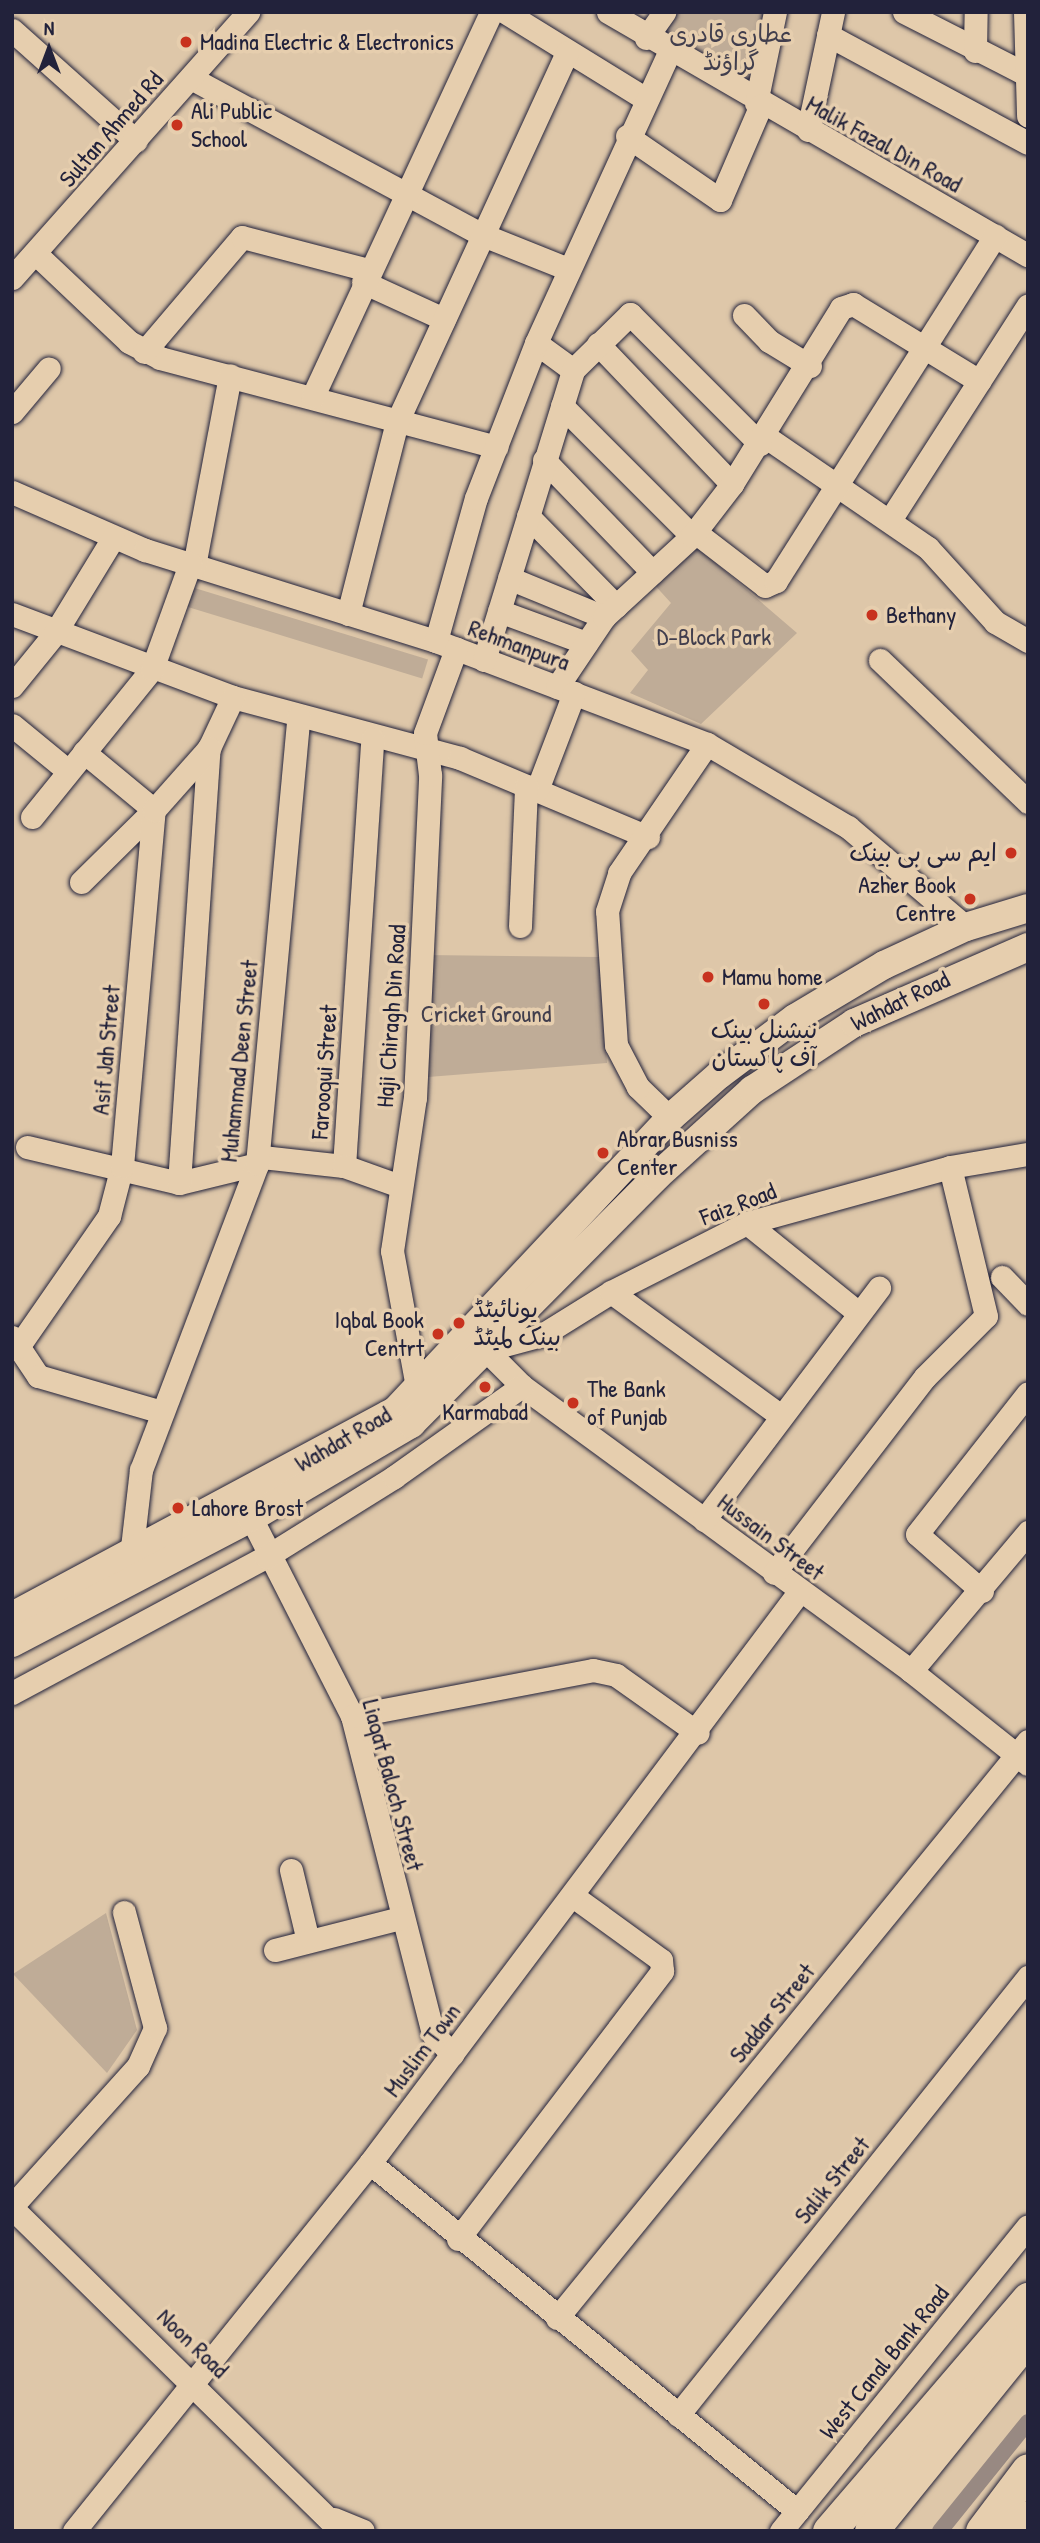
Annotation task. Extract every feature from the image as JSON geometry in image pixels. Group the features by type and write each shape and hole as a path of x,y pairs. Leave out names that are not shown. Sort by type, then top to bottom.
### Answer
{"highway":[{"path":"829,2531 1028,2299"},
{"path":"871,2531 1028,2337"},
{"path":"982,2531 1028,2470"},
{"path":"1018,2531 1028,2517"}],"main road":[{"name":"Wahdat Road","path":"12,1643 246,1508 411,1424 476,1342 670,1118 795,1018 966,927 1028,908"},
{"name":"Wahdat Road","path":"12,1616 131,1556 246,1508 396,1410 417,1387 476,1342 752,1090 854,1023 961,971 1028,947"}],"street":[{"name":"Sultan Ahmed Rd","path":"12,278 136,142 248,12"},
{"path":"313,396 365,276 407,194 491,12"},
{"path":"505,12 566,52 645,98"},
{"path":"646,38 664,12"},
{"path":"628,136 720,200 758,104 775,12"},
{"path":"808,130 833,12"},
{"path":"904,12 975,51 1022,72"},
{"path":"975,51 976,12"},
{"path":"1025,12 1022,72 1028,116"},
{"name":"Malik Fazal Din Road","path":"610,13 646,38 758,104 1028,255"},
{"path":"12,30 136,142"},
{"path":"828,35 1028,143"},
{"path":"348,614 397,422 566,52"},
{"name":"Haji Chiragh Din Road","path":"417,1387 392,1251 415,1098 430,775 425,733 496,447 568,269 645,98 669,52"},
{"path":"191,78 483,235 568,269"},
{"path":"562,406 693,534 772,585 995,236"},
{"path":"145,352 242,237 365,276 444,319"},
{"path":"36,253 145,352 496,447"},
{"path":"520,926 532,788 566,690 586,643 610,611 693,534 732,484 810,366 841,308 853,304 979,381"},
{"path":"890,520 1028,305"},
{"path":"484,660 573,370 598,344 634,314 763,440 838,483 928,548 995,622 1028,641"},
{"path":"744,315 769,341 810,366"},
{"path":"536,344 573,370"},
{"path":"598,344 732,484"},
{"path":"12,412 49,368"},
{"path":"32,817 152,669 192,565 230,375"},
{"path":"544,460 652,572"},
{"name":"Rehmanpura","path":"12,492 113,538 446,645 706,744 848,827 966,927"},
{"path":"527,516 610,611"},
{"path":"12,686 55,633 113,538"},
{"path":"509,578 610,611"},
{"path":"499,611 586,643"},
{"path":"12,614 55,633 233,697 372,738 426,749 532,788 648,837"},
{"path":"880,660 1028,802"},
{"path":"81,882 154,810 209,748 233,697"},
{"name":"Muhammad Deen Street","path":"131,1556 141,1470 257,1164 298,718"},
{"path":"12,724 68,771"},
{"name":"Farooqui Street","path":"179,1183 257,1164 262,1157 344,1166 372,738"},
{"path":"670,1118 638,1087 616,1045 607,974 607,911 619,873 648,837 706,744"},
{"path":"27,1147 122,1166 179,1183 209,748"},
{"path":"84,752 154,810"},
{"name":"Asif Jah Street","path":"15,1342 109,1216 122,1166 154,810"},
{"name":"Faiz Road","path":"476,1342 542,1335 611,1292 747,1223 950,1167 1028,1154"},
{"path":"344,1166 400,1186"},
{"path":"774,1573 925,1377 986,1316 950,1167"},
{"path":"747,1223 856,1311"},
{"path":"1002,1277 1028,1304"},
{"path":"704,1520 856,1311 879,1288"},
{"path":"611,1292 781,1416"},
{"path":"15,1342 38,1376 162,1412"},
{"name":"Hussain Street","path":"476,1342 522,1386 799,1592 1024,1754"},
{"path":"12,1693 265,1557 394,1477 522,1386"},
{"path":"982,1591 917,1534 1028,1392"},
{"name":"Liaqat Baloch Street","path":"246,1508 265,1557 352,1716 432,2034 452,2054"},
{"path":"911,1671 982,1591 1028,1532"},
{"name":"Muslim Town","path":"74,2531 197,2383 370,2163 698,1733 799,1592"},
{"path":"352,1716 593,1670 617,1675 698,1733"},
{"name":"Saddar Street","path":"557,2318 1024,1754"},
{"path":"290,1870 308,1941"},
{"path":"458,2239 662,1971 661,1960 573,1896"},
{"path":"12,2207 138,2066 155,2028 124,1912"},
{"path":"275,1950 401,1918"},
{"name":"Salik Street","path":"678,2415 1028,1977"},
{"path":"370,2163 458,2239 797,2511"},
{"name":"Noon Road","path":"12,2207 197,2383 333,2527 363,2531"},
{"name":"West Canal Bank Road","path":"781,2531 1028,2226"}],"green space":[{"name":"عطاری قادری گراؤنڈ","path":"664,12 775,12 756,103 646,38"},
{"name":"D-Block Park","path":"697,547 797,633 701,724 630,693 648,670 631,651 671,603 651,581"},
{"path":"188,586 428,659 422,679 182,605"},
{"name":"Cricket Ground","path":"426,955 599,957 607,1063 428,1077"},
{"path":"106,1913 137,2030 107,2073 13,1974"}],"waterway":[{"path":"940,2531 1028,2422"}],"place":[{"name":"Madina Electric & Electronics","path":"186,42"},
{"name":"Ali Public School","path":"177,125"},
{"name":"Bethany","path":"872,615"},
{"name":"ایم سی بی بینک","path":"1011,853"},
{"name":"Azher Book Centre","path":"970,899"},
{"name":"Mamu home","path":"708,977"},
{"name":"نیشنل بینک آف پاکستان","path":"764,1004"},
{"name":"Abrar Busniss Center","path":"603,1153"},
{"name":"یونائیٹڈ بینک لمیٹڈ","path":"459,1323"},
{"name":"Iqbal Book Centrt","path":"438,1334"},
{"name":"Karmabad","path":"485,1387"},
{"name":"The Bank of Punjab","path":"573,1403"},
{"name":"Lahore Brost","path":"178,1508"}]}
